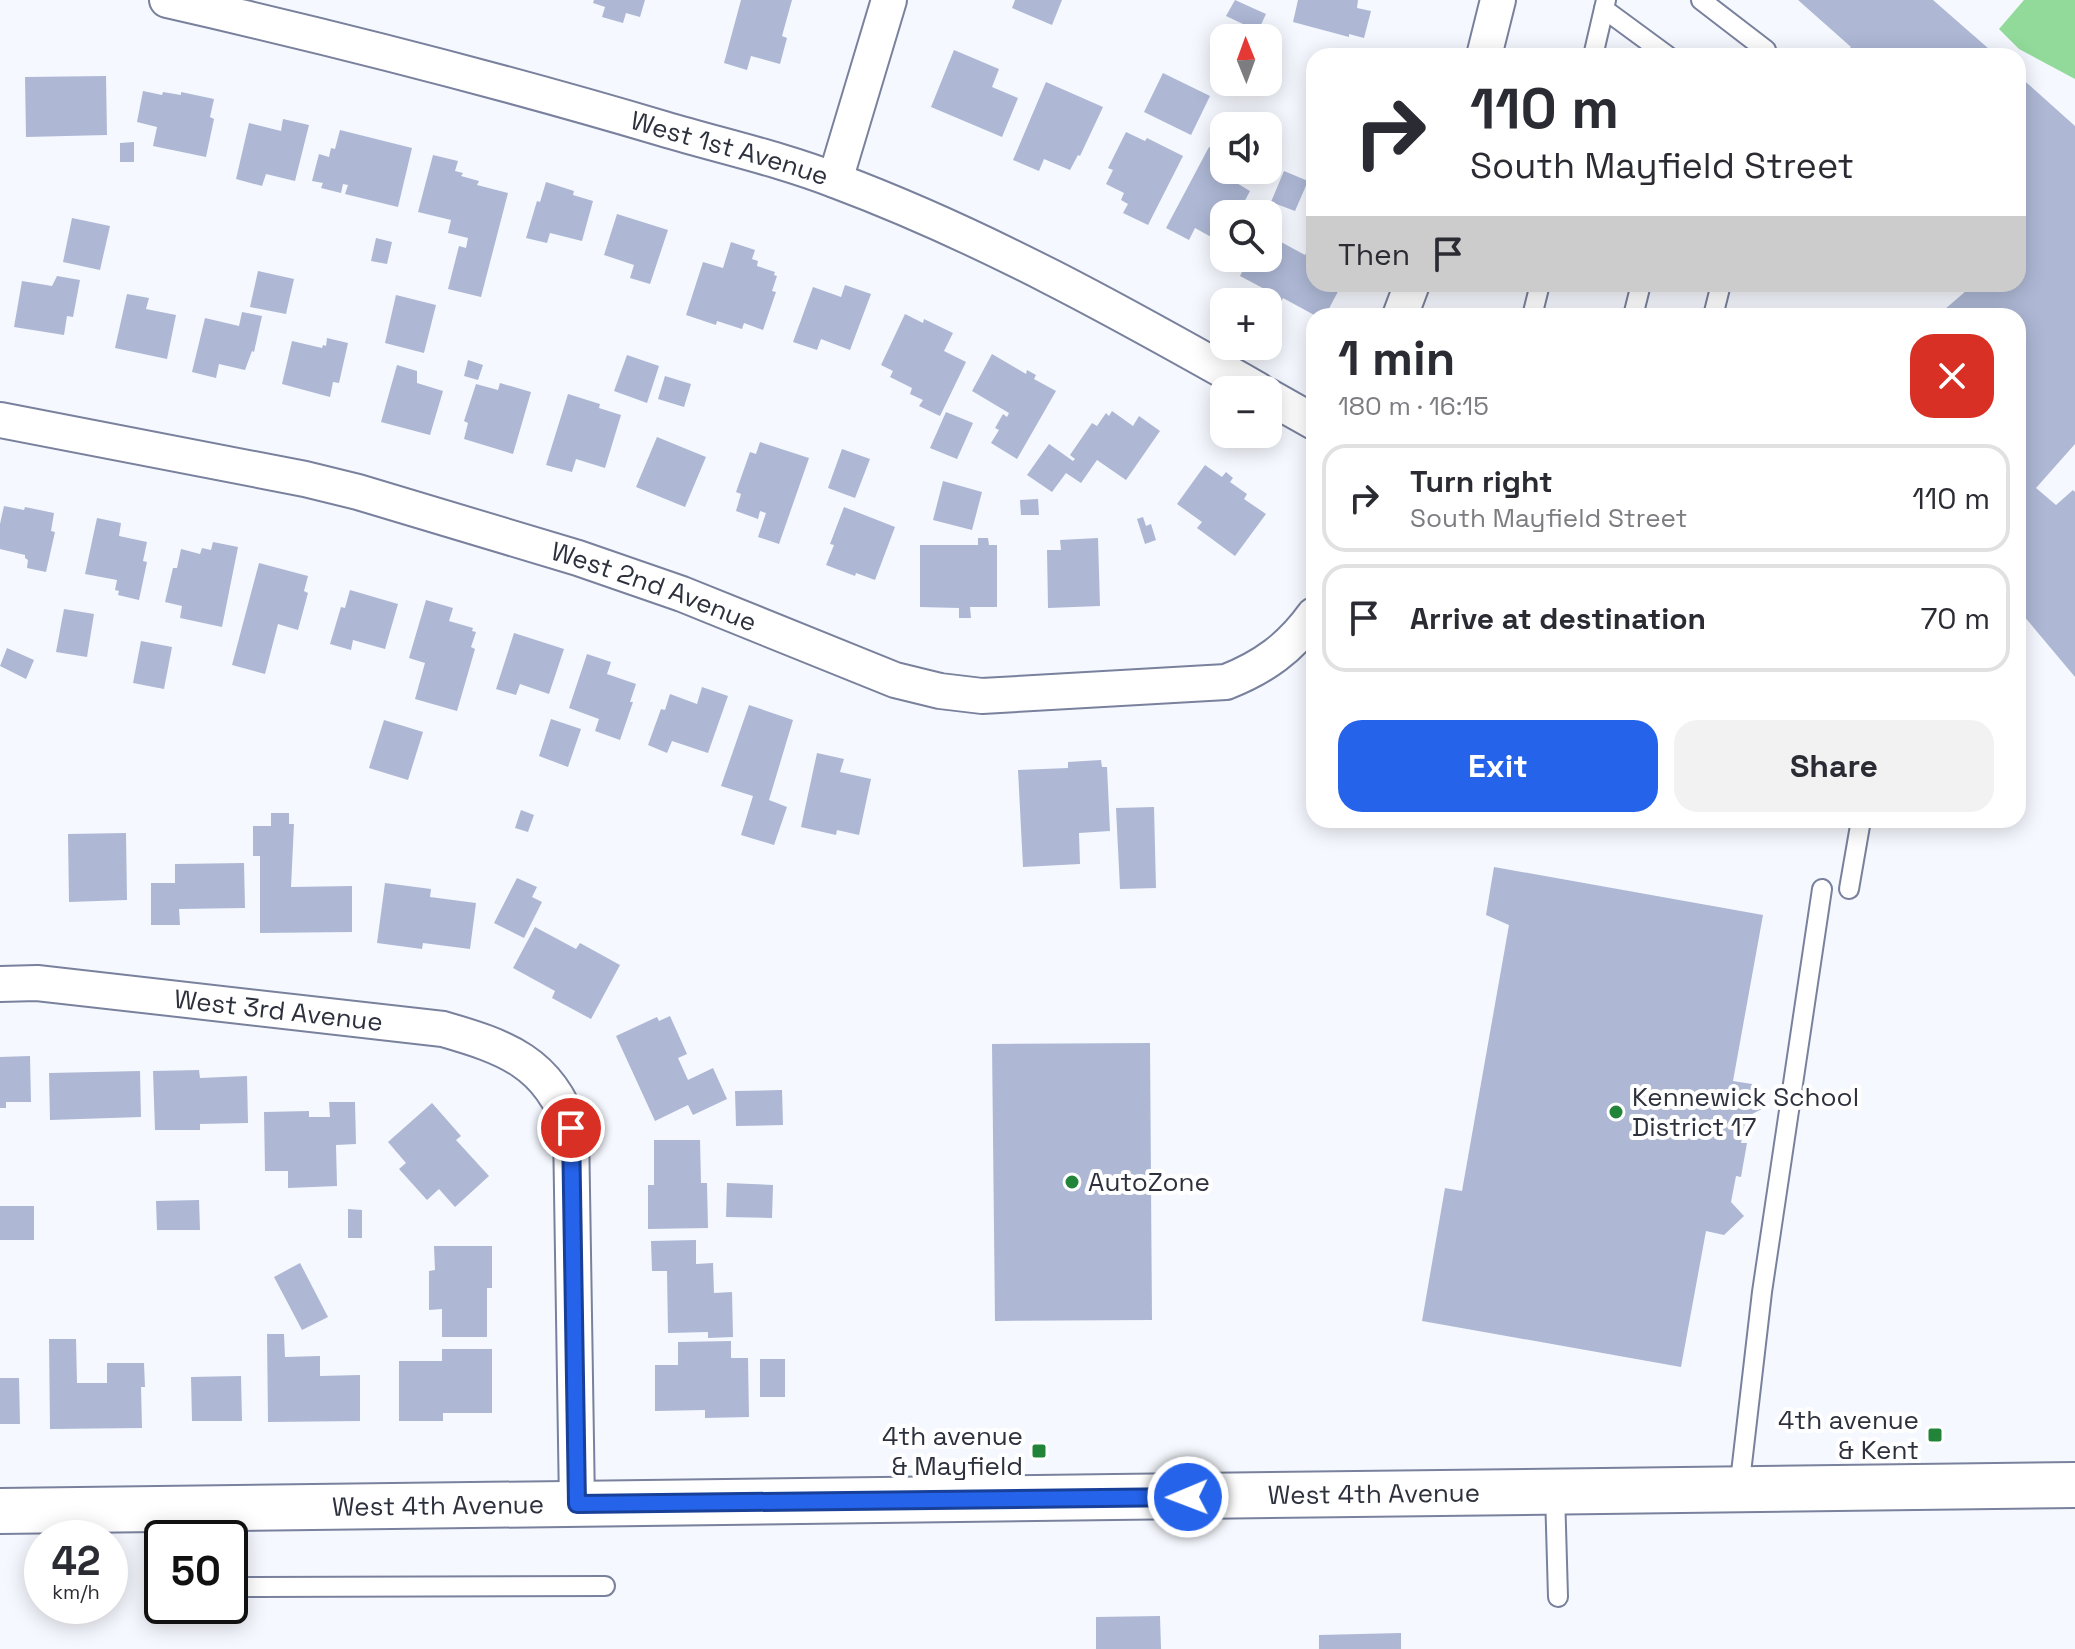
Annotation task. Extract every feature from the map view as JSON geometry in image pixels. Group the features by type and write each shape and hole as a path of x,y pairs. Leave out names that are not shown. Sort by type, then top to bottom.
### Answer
{"main road":[{"name":"West 4th Avenue","path":"0,1511 2075,1485"}],"street":[{"name":"West 1st Avenue","path":"167,0 324,35 530,89 835,180 933,221 1030,267 1234,376"},
{"path":"835,180 889,0"},
{"path":"1486,48 1498,0"},
{"path":"1282,404 1306,417"},
{"name":"West 2nd Avenue","path":"0,420 358,492 578,558 682,594 895,680 940,691 982,696 1226,682 1252,672 1276,657 1305,627"},
{"name":"West 3rd Avenue","path":"0,984 53,985 443,1029 482,1040 515,1056 546,1078 564,1105 571,1128 577,1504"}],"lane":[{"path":"1701,0 1763,48"},
{"path":"1595,48 1605,5 1658,48"},
{"path":"1849,889 1860,828"},
{"path":"1739,1490 1762,1292 1822,889"},
{"path":"1555,1492 1558,1597"},
{"path":"248,1587 605,1586"}],"green space":[{"path":"2024,0 2075,0 2075,79 2026,53 2026,48 2018,48 1999,29"}],"building":[{"path":"594,0 645,0 640,17 626,13 623,23 602,17 605,7 593,3"},
{"path":"741,0 792,0 782,36 787,38 780,64 751,56 747,70 724,63"},
{"path":"1015,0 1062,0 1052,25 1012,8"},
{"path":"1235,0 1266,14 1261,24 1243,24 1226,16"},
{"path":"1298,0 1358,0 1357,8 1371,11 1364,38 1293,22"},
{"path":"1798,0 1933,0 1988,48 1850,48"},
{"path":"954,50 999,69 992,87 1018,98 1002,137 931,107"},
{"path":"1163,73 1210,96 1191,135 1144,112"},
{"path":"106,76 107,135 26,137 25,77"},
{"path":"1046,82 1103,107 1070,170 1044,159 1039,171 1013,160"},
{"path":"2026,82 2075,126 2075,444 2036,488 2056,505 2073,490 2075,492 2075,677 2026,619 2026,308 1946,308 1965,292 2026,292"},
{"path":"143,91 162,95 163,92 181,95 181,92 214,99 210,117 214,119 206,157 153,146 157,127 137,122"},
{"path":"283,119 309,125 295,181 266,174 262,186 236,179 249,123 281,131"},
{"path":"340,130 412,148 398,207 345,194 348,185 343,184 341,193 321,188 323,183 312,181 319,154 329,157 331,148 335,149"},
{"path":"1126,132 1145,141 1147,138 1183,156 1148,225 1123,213 1128,204 1121,200 1124,193 1106,184 1113,170 1108,168"},
{"path":"134,142 134,162 120,162 120,143"},
{"path":"1209,147 1210,184 1238,184 1250,191 1245,200 1210,200 1210,236 1195,228 1189,240 1166,228"},
{"path":"433,155 458,161 455,171 479,181 477,185 508,193 481,297 448,289 459,246 466,248 468,238 448,233 451,220 418,212"},
{"path":"1284,171 1306,180 1295,211 1282,206 1282,200 1272,200 1279,184 1282,184"},
{"path":"546,182 593,201 582,241 550,233 547,243 526,238"},
{"path":"617,214 668,230 650,284 630,278 634,265 604,255"},
{"path":"72,218 110,226 100,270 63,262"},
{"path":"376,238 392,242 387,264 371,261"},
{"path":"731,242 755,250 752,259 758,261 757,266 775,272 777,276 772,291 776,292 763,330 744,323 742,329 717,321 716,325 686,315 703,262 723,268"},
{"path":"1282,243 1306,253 1306,292 1338,292 1329,308 1306,308 1306,311 1282,300 1282,288 1263,288 1240,276 1242,272 1282,272"},
{"path":"258,271 294,279 286,314 250,307"},
{"path":"57,276 80,280 73,317 67,316 64,335 14,327 22,281 52,286"},
{"path":"845,285 871,294 850,350 821,339 817,350 793,342 813,287 841,297"},
{"path":"127,294 149,298 146,309 176,315 167,359 115,348"},
{"path":"396,295 436,305 424,353 385,343"},
{"path":"242,312 262,316 254,352 245,370 219,364 216,378 192,372 205,318 239,326"},
{"path":"905,314 953,333 944,351 966,362 940,416 919,406 923,400 910,394 912,388 890,377 893,371 881,365"},
{"path":"327,338 348,343 339,383 333,382 330,397 282,384 292,341 322,348 326,346"},
{"path":"992,354 1026,374 1027,370 1036,375 1034,379 1056,391 1017,459 991,443 999,430 995,428 1003,414 1007,417 1009,413 972,391"},
{"path":"627,355 659,366 647,403 614,391"},
{"path":"468,360 483,365 478,380 464,376"},
{"path":"397,365 417,371 417,383 443,391 430,435 381,422"},
{"path":"665,376 691,384 684,407 658,399"},
{"path":"500,383 531,392 513,454 464,439 468,423 464,421 476,384 498,390"},
{"path":"568,394 600,404 599,408 621,415 605,468 576,459 572,472 546,465"},
{"path":"1112,411 1133,426 1139,416 1160,431 1126,480 1097,460 1081,483 1066,473 1052,492 1027,475 1049,444 1073,461 1075,459 1070,455 1092,423 1097,426 1106,413 1109,416"},
{"path":"946,412 973,423 957,459 930,448"},
{"path":"657,437 706,457 685,507 636,487"},
{"path":"760,442 809,458 779,544 758,537 766,513 760,511 758,519 736,511 741,494 736,492 750,452 756,454"},
{"path":"842,449 870,459 855,498 828,488"},
{"path":"1205,465 1222,477 1226,472 1233,478 1230,482 1247,494 1244,499 1266,514 1235,556 1197,528 1202,522 1177,504"},
{"path":"943,481 982,492 972,530 933,520"},
{"path":"1038,499 1039,515 1021,515 1020,500"},
{"path":"4,506 54,513 51,531 55,532 46,572 27,568 25,555 0,549"},
{"path":"844,507 895,527 875,580 826,565 834,545 830,544"},
{"path":"1143,517 1146,526 1151,524 1156,540 1145,544 1137,519"},
{"path":"97,518 121,523 119,536 147,542 143,561 147,562 139,600 118,595 119,591 115,590 117,580 85,574"},
{"path":"978,538 988,538 989,545 997,545 997,607 970,607 971,618 959,618 959,608 920,607 920,545 978,545"},
{"path":"1098,538 1100,606 1048,608 1047,550 1061,550 1060,540"},
{"path":"213,542 238,547 222,627 180,618 182,606 165,602 181,549 200,554 202,548 211,550"},
{"path":"259,563 308,576 304,591 308,593 298,630 278,624 265,674 232,665"},
{"path":"350,590 398,604 385,649 353,640 351,650 330,644 341,607 345,608"},
{"path":"426,600 453,608 449,621 473,628 472,631 476,632 471,647 475,649 457,711 415,699 425,663 409,658"},
{"path":"64,609 94,614 87,657 56,652"},
{"path":"514,633 564,649 549,694 520,684 516,695 496,689"},
{"path":"141,641 172,647 164,689 133,683"},
{"path":"7,648 34,660 26,679 0,666"},
{"path":"587,654 611,662 607,674 636,684 620,740 595,731 599,719 569,708"},
{"path":"702,687 728,696 708,753 672,741 667,753 648,745 670,694 697,704"},
{"path":"749,705 793,720 769,800 787,807 774,845 741,835 753,796 721,786"},
{"path":"551,719 581,729 568,767 539,756"},
{"path":"384,720 423,732 408,780 369,768"},
{"path":"817,753 844,759 840,772 871,779 859,835 837,830 836,835 801,827"},
{"path":"1101,760 1102,767 1107,767 1110,831 1079,833 1080,864 1023,867 1018,770 1068,768 1068,762"},
{"path":"1154,807 1156,888 1120,889 1116,808"},
{"path":"521,810 534,815 528,832 515,828"},
{"path":"271,813 289,813 289,824 294,824 291,887 352,886 352,932 260,933 260,856 253,856 253,826 271,826"},
{"path":"126,833 127,900 69,902 68,834"},
{"path":"244,863 245,908 179,909 180,925 151,925 151,883 175,883 175,864"},
{"name":"Kennewick School District 17","path":"1494,867 1763,915 1733,1081 1752,1084 1764,1108 1746,1117 1741,1143 1747,1143 1741,1177 1736,1176 1731,1202 1744,1216 1724,1235 1706,1231 1681,1367 1422,1321 1445,1188 1462,1191 1509,925 1486,915"},
{"path":"517,878 537,887 532,897 542,902 524,938 494,923"},
{"path":"385,883 431,889 430,897 476,903 470,949 423,943 422,949 377,943"},
{"path":"535,927 576,949 580,943 620,965 591,1019 552,998 555,991 513,968"},
{"path":"670,1016 687,1054 678,1058 688,1080 713,1068 727,1099 693,1115 688,1105 655,1121 616,1036 657,1017 659,1021"},
{"name":"AutoZone","path":"1150,1043 1152,1320 995,1321 992,1044"},
{"path":"30,1056 31,1102 6,1102 6,1108 0,1108 0,1057"},
{"path":"199,1070 200,1078 247,1076 248,1123 200,1124 200,1130 155,1130 153,1071"},
{"path":"140,1071 141,1117 50,1120 49,1073"},
{"path":"782,1090 783,1125 736,1126 735,1091"},
{"path":"329,1102 355,1102 356,1144 336,1145 337,1186 288,1188 288,1171 265,1171 264,1112 309,1111 309,1117 330,1117"},
{"path":"432,1103 461,1136 456,1140 489,1176 455,1207 439,1189 427,1200 399,1169 406,1163 388,1142"},
{"path":"654,1140 700,1140 701,1183 707,1183 708,1228 648,1229 648,1185 654,1185"},
{"path":"727,1183 773,1185 772,1218 726,1217"},
{"path":"199,1200 200,1230 157,1230 156,1201"},
{"path":"0,1206 34,1206 34,1240 0,1240"},
{"path":"348,1209 362,1210 362,1238 348,1238"},
{"path":"696,1240 696,1264 713,1263 714,1293 732,1292 733,1337 708,1338 708,1332 668,1333 667,1271 652,1271 651,1241"},
{"path":"434,1246 492,1246 492,1288 487,1288 487,1337 442,1337 442,1309 429,1310 429,1271 435,1270"},
{"path":"300,1263 328,1317 302,1330 274,1277"},
{"path":"267,1334 284,1334 285,1357 320,1356 320,1376 360,1375 360,1421 268,1422"},
{"path":"49,1339 76,1339 77,1383 107,1383 107,1363 144,1363 142,1428 50,1429"},
{"path":"731,1341 731,1358 748,1358 749,1417 705,1418 705,1410 655,1411 655,1365 678,1365 678,1342"},
{"path":"442,1349 492,1349 492,1413 443,1413 443,1421 399,1421 399,1361 442,1361"},
{"path":"760,1359 785,1359 785,1397 760,1397"},
{"path":"241,1376 242,1421 192,1421 191,1377"},
{"path":"0,1378 19,1378 20,1424 0,1424"},
{"path":"1160,1616 1161,1649 1096,1649 1096,1617"},
{"path":"1401,1633 1401,1649 1319,1649 1319,1635"}],"place":[{"name":"Kennewick School District 17","path":"1616,1112"},
{"name":"AutoZone","path":"1072,1182"},
{"name":"4th avenue & Kent","path":"1935,1435"},
{"name":"4th avenue & Mayfield","path":"1039,1451"}],"route":[{"path":"571,1128 577,1504 1188,1497"}]}
